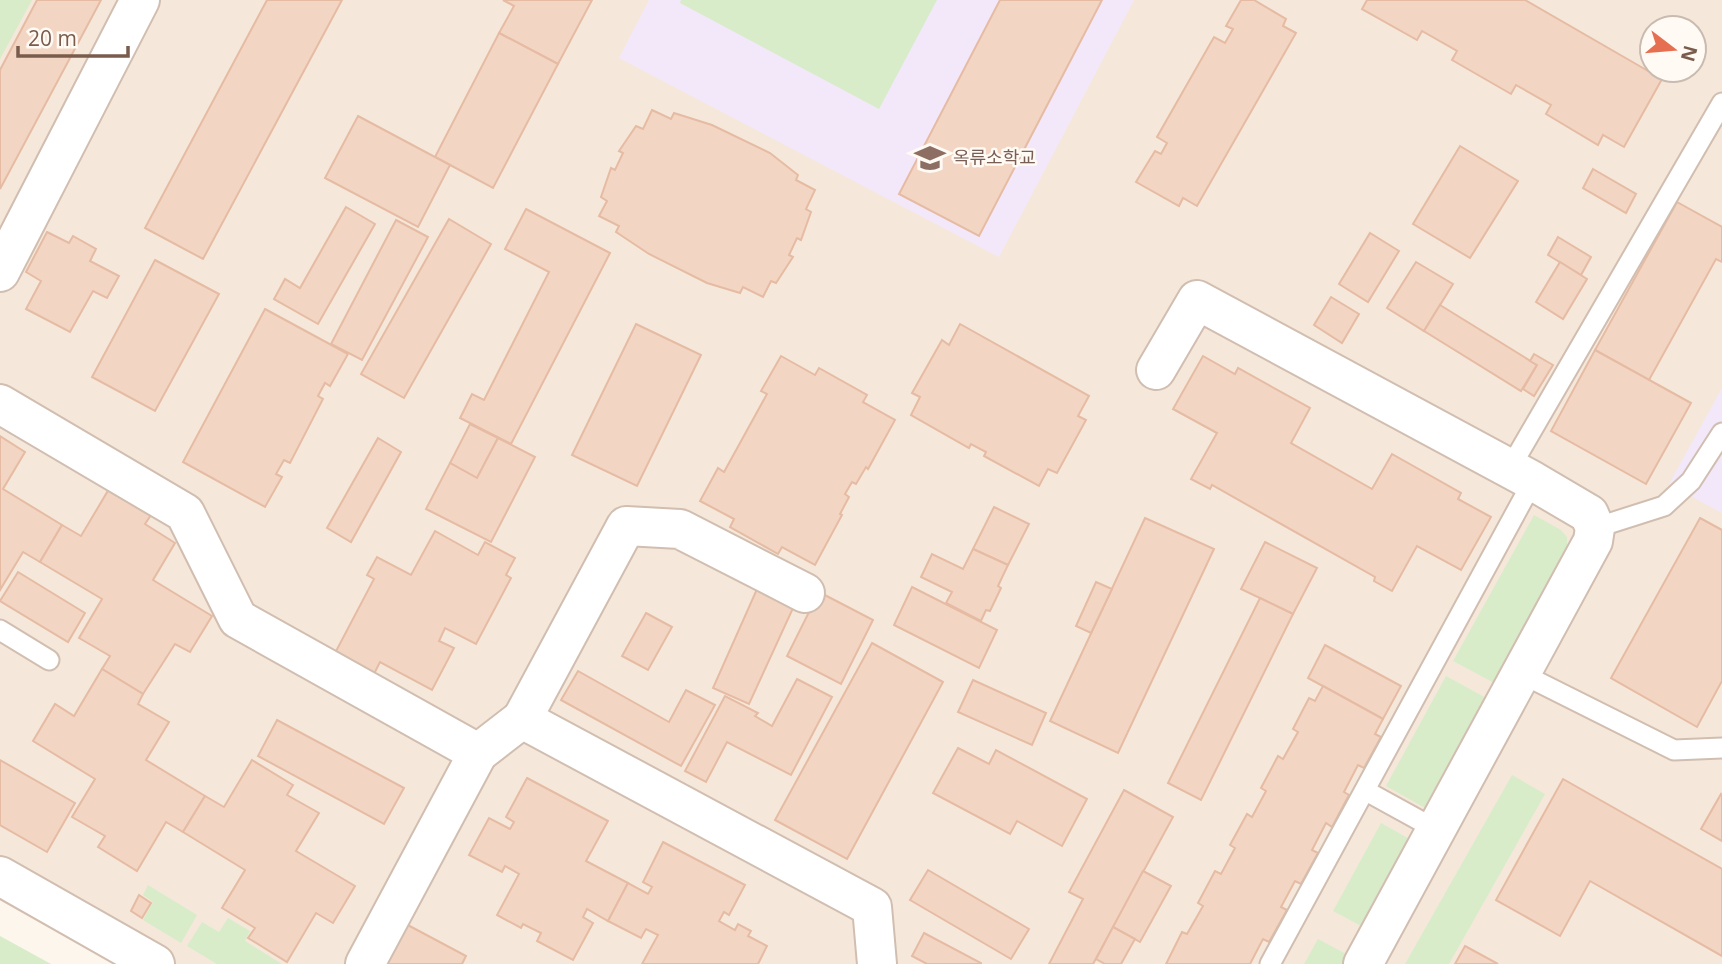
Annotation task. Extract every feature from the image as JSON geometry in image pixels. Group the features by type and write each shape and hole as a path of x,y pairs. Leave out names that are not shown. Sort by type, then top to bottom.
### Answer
{"street":[{"path":"0,272 140,0"},
{"path":"1156,370 1197,300 1522,474 1589,514 1595,528 1593,541 1363,964"},
{"path":"0,404 185,513 238,619 478,753"},
{"path":"365,964 478,753 522,719 626,526 680,529 805,593"},
{"path":"522,719 872,907 877,964"},
{"path":"0,876 155,964"}],"lane":[{"path":"1270,964 1366,791 1522,474 1722,103"},
{"path":"1595,528 1664,506 1691,481 1722,433"},
{"path":"0,629 49,660"},
{"path":"1522,674 1674,750 1722,748"},
{"path":"1366,791 1437,830"}],"shaded area":[{"path":"0,0 1722,0 1722,964 115,964 0,900"},
{"name":"옥류소학교","path":"649,0 1134,0 999,257 619,58"},
{"path":"1722,388 1722,513 1669,484"}],"green space":[{"path":"0,0 32,0 0,59"},
{"path":"681,0 937,0 879,109 680,3"},
{"path":"1534,515 1561,530 1567,537 1567,553 1496,684 1453,661"},
{"path":"1446,676 1488,699 1427,809 1386,786"},
{"path":"1512,775 1545,794 1449,964 1405,964"},
{"path":"1381,823 1413,841 1365,928 1333,911"},
{"path":"148,885 197,915 181,943 143,920 153,902 143,895"},
{"path":"228,918 250,931 245,941 282,964 217,964 187,946 202,922 219,932"},
{"path":"0,936 51,964 0,964"},
{"path":"1318,939 1350,956 1346,964 1304,964"}],"building":[{"path":"37,0 101,0 0,189 0,70"},
{"path":"267,0 342,0 203,259 145,228"},
{"path":"503,0 592,0 558,64 499,33 514,6"},
{"path":"1000,0 1102,0 979,236 899,194"},
{"path":"1241,0 1254,0 1286,19 1283,26 1296,33 1197,206 1183,198 1179,206 1136,182 1155,151 1161,154 1167,143 1157,137 1214,37 1225,43 1233,29 1226,26"},
{"path":"1367,0 1525,0 1638,65 1638,84 1659,84 1624,147 1603,135 1598,145 1546,114 1551,105 1516,85 1511,94 1452,60 1457,51 1422,31 1417,40 1362,9"},
{"path":"499,33 558,64 493,188 435,157"},
{"path":"652,110 671,119 674,113 712,125 770,153 798,175 796,180 815,190 806,209 811,212 801,240 797,238 789,255 793,257 776,283 771,281 763,297 743,287 740,293 707,283 649,254 616,232 619,226 599,216 607,201 601,197 611,168 615,170 623,153 619,151 636,126 643,129"},
{"path":"358,116 450,165 418,227 325,178"},
{"path":"1460,146 1518,181 1470,258 1413,224"},
{"path":"1593,169 1636,194 1626,213 1583,188"},
{"path":"1677,202 1722,227 1722,262 1716,259 1649,380 1595,350"},
{"path":"346,207 375,224 318,324 274,299 285,279 300,288"},
{"path":"526,209 610,253 511,444 460,418 472,394 484,400 549,272 505,249"},
{"path":"449,219 491,244 404,398 361,374"},
{"path":"396,220 428,237 362,360 331,344"},
{"path":"47,232 69,243 73,236 96,249 90,261 119,276 107,298 93,291 70,332 26,309 41,281 26,272"},
{"path":"1370,233 1399,251 1368,302 1339,284"},
{"path":"1558,237 1591,257 1581,275 1548,255"},
{"path":"155,260 219,294 155,411 92,377"},
{"path":"1416,262 1453,284 1424,331 1387,308"},
{"path":"1560,262 1587,279 1563,319 1536,302"},
{"path":"1331,297 1359,314 1342,343 1314,325"},
{"path":"1440,305 1537,365 1521,391 1424,331"},
{"path":"265,309 348,354 330,386 325,383 318,396 323,399 290,463 284,460 276,474 282,477 265,507 183,462"},
{"path":"636,324 701,355 637,486 572,455"},
{"path":"960,324 1089,396 1078,416 1086,420 1057,473 1048,469 1039,486 984,456 986,452 971,444 969,448 911,415 920,397 912,393 942,340 949,345"},
{"path":"1595,350 1691,403 1646,484 1551,431"},
{"path":"1534,354 1553,365 1534,396 1523,389 1537,365 1530,361"},
{"path":"781,356 815,375 819,368 867,395 863,402 895,420 868,469 866,467 856,484 852,482 845,494 849,497 840,514 842,515 815,565 782,547 778,554 730,527 734,519 700,501 718,468 724,472 767,394 761,391"},
{"path":"1203,356 1235,374 1238,368 1310,408 1291,443 1372,489 1392,454 1461,493 1458,499 1491,517 1461,570 1417,546 1392,591 1374,581 1375,577 1212,485 1210,489 1191,479 1217,433 1173,409"},
{"path":"470,424 498,438 477,478 450,463"},
{"path":"0,436 25,452 3,489 62,525 40,562 23,552 0,590"},
{"path":"378,438 401,452 351,542 327,528"},
{"path":"498,438 535,457 491,542 426,509 450,463 477,478"},
{"path":"109,489 151,515 145,524 175,543 153,580 212,616 190,652 175,644 143,694 102,669 110,656 79,638 102,599 40,562 62,525 81,536"},
{"path":"994,507 1029,524 1008,565 973,549"},
{"path":"1145,518 1214,549 1118,753 1050,721"},
{"path":"1700,518 1722,530 1722,681 1697,727 1611,678"},
{"path":"435,531 478,555 485,542 515,558 506,575 511,578 476,644 445,628 439,641 454,648 432,690 380,662 374,674 335,653 374,579 367,575 377,557 411,575"},
{"path":"1265,542 1317,568 1293,614 1241,589"},
{"path":"973,549 1008,565 990,611 986,610 981,621 946,603 952,592 921,577 932,554 963,569"},
{"path":"18,572 85,613 68,642 0,601"},
{"path":"1096,582 1112,589 1091,633 1076,626"},
{"path":"912,587 997,630 979,668 894,625"},
{"path":"757,589 794,606 749,704 713,688"},
{"path":"819,592 873,620 841,684 787,656"},
{"path":"1260,598 1293,614 1201,800 1168,783"},
{"path":"646,613 672,627 648,670 622,656"},
{"path":"872,643 943,682 847,859 775,820"},
{"path":"1325,645 1401,686 1383,719 1308,678"},
{"path":"102,669 143,694 138,704 169,722 146,760 205,796 183,832 166,822 137,871 98,847 105,836 72,817 95,779 33,741 55,704 74,716"},
{"path":"578,671 669,722 686,690 715,705 681,766 561,700"},
{"path":"797,679 832,697 791,775 727,742 706,782 685,771 725,696 758,713 755,716 772,726"},
{"path":"973,680 1046,713 1032,745 958,712"},
{"path":"1323,686 1383,719 1375,734 1381,737 1364,768 1358,765 1344,792 1349,795 1332,827 1326,823 1312,850 1318,853 1301,884 1295,881 1281,907 1287,910 1269,942 1263,939 1250,964 1166,964 1182,932 1187,934 1203,906 1198,903 1215,871 1221,874 1235,848 1230,845 1247,814 1252,817 1266,791 1261,788 1278,756 1283,759 1298,732 1293,729 1309,698 1315,701"},
{"path":"277,720 404,788 384,824 258,756"},
{"path":"958,748 989,764 996,750 1087,799 1062,846 1017,821 1010,834 933,793"},
{"path":"0,760 75,803 47,852 0,825"},
{"path":"252,760 293,785 287,795 319,813 296,851 355,886 333,923 316,913 287,962 248,938 255,928 222,908 245,870 183,832 205,796 224,807"},
{"path":"527,778 608,821 586,861 628,883 608,921 587,909 583,917 593,923 573,960 537,941 541,933 523,924 521,928 497,915 519,874 505,866 502,872 469,855 489,818 510,829 514,822 506,817"},
{"path":"1563,779 1722,869 1722,956 1590,881 1560,936 1496,900"},
{"path":"1124,790 1173,817 1093,964 1049,964 1083,899 1069,892"},
{"path":"1722,795 1722,841 1701,829"},
{"path":"663,842 745,885 729,915 724,912 719,921 735,930 738,924 751,931 748,936 767,946 758,964 642,964 658,935 646,929 641,938 608,921 628,883 648,894 652,887 643,882"},
{"path":"928,870 1029,929 1011,959 910,900"},
{"path":"1143,871 1171,886 1140,942 1113,927"},
{"path":"139,895 151,903 142,918 131,911"},
{"path":"404,923 466,956 462,964 382,964"},
{"path":"1113,927 1135,939 1121,964 1105,964 1096,959"},
{"path":"924,933 981,964 927,964 912,956"},
{"path":"1465,946 1498,964 1455,964"}],"place":[{"name":"옥류소학교","path":"930,158"}]}
